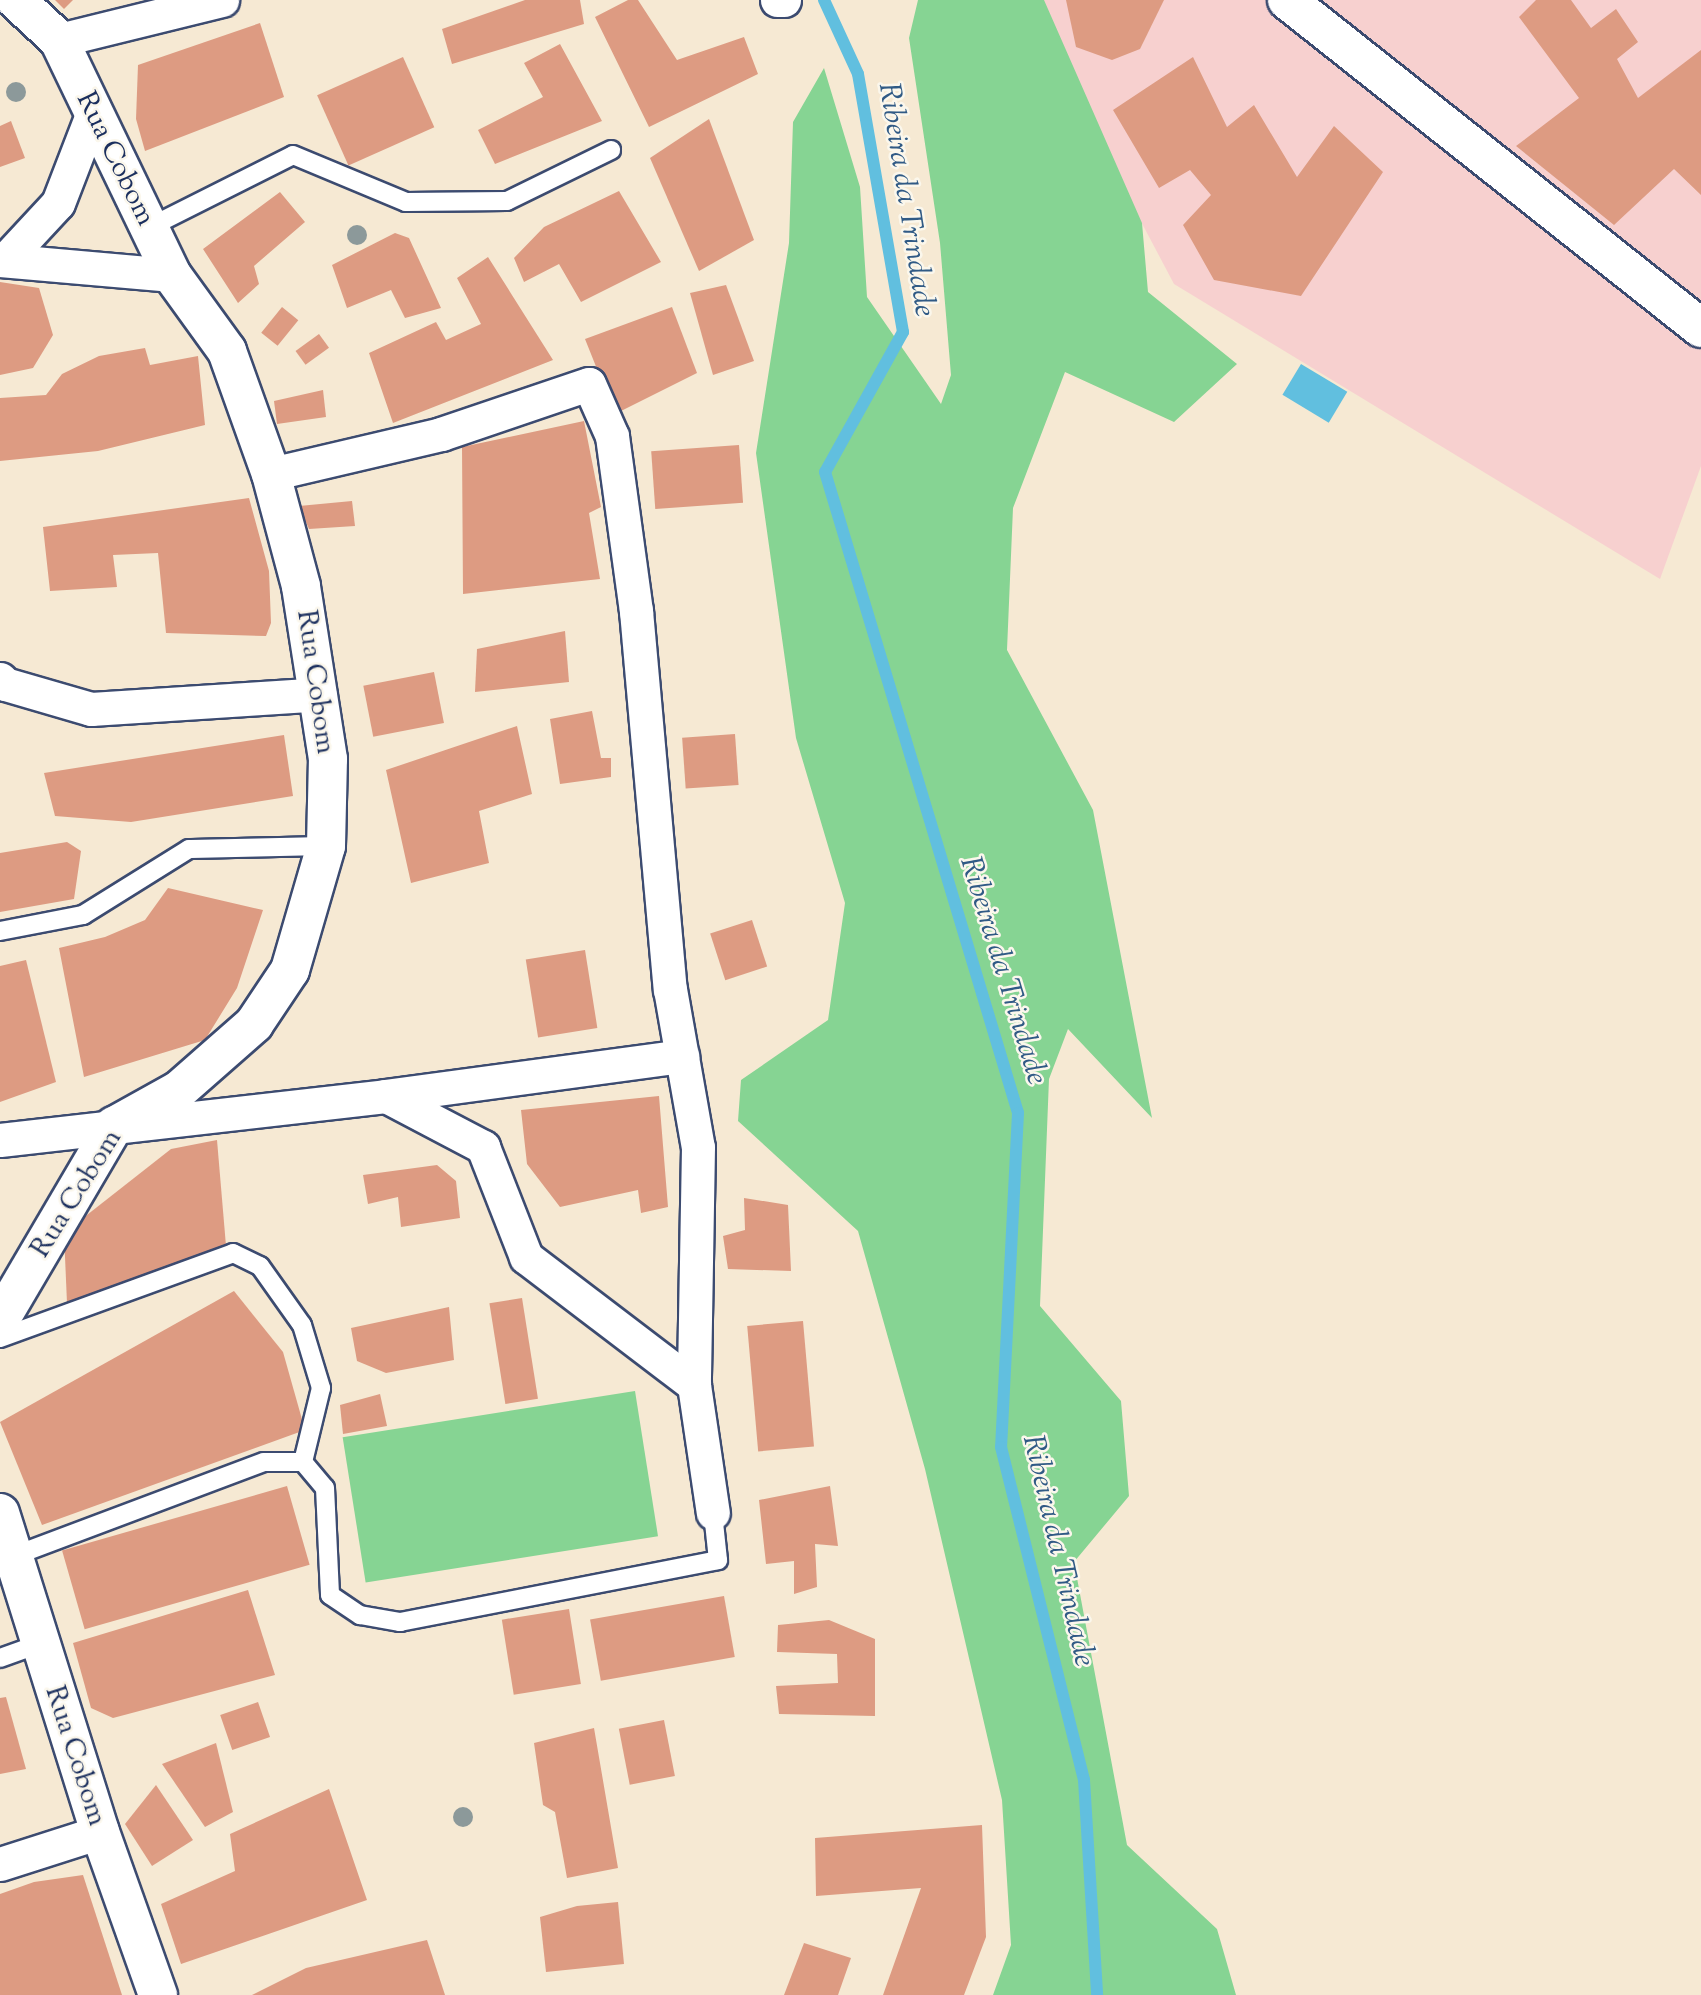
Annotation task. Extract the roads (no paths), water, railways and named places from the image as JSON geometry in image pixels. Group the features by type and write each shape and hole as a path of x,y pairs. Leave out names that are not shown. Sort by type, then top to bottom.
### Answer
{"street":[{"name":"Rua Cobom","path":"0,1320 114,1126 179,1090 254,1024 290,970 326,846 328,759 320,694 301,586 271,474 227,351 172,275 92,115 59,40 16,0"},
{"path":"59,40 222,0"},
{"path":"777,0 784,0"},
{"path":"1287,0 1701,328"},
{"path":"3,259 58,203 92,115"},
{"path":"3,259 172,275"},
{"path":"271,474 441,434 589,384 612,436 636,611 670,989 698,1146 694,1385 713,1513"},
{"path":"0,679 5,684 91,709 320,694"},
{"path":"0,1140 386,1096 682,1056"},
{"path":"386,1096 483,1147 526,1257 694,1385"},
{"name":"Rua Cobom","path":"0,1513 11,1557 100,1832 158,1995"},
{"path":"0,1864 100,1832"}],"lane":[{"path":"148,228 293,155 406,202 507,201 611,150"},
{"path":"0,932 83,915 189,849 326,846"},
{"path":"0,1338 233,1253 260,1266 302,1325 321,1388 303,1462"},
{"path":"11,1557 264,1462 303,1462 325,1488 330,1595 359,1615 400,1622 718,1560 713,1513"},
{"path":"0,1658 39,1644"}],"water":[{"path":"1301,364 1347,392 1329,423 1282,395"}],"waterway":[{"name":"Ribeira da Trindade","path":"824,0 858,74 903,332 825,472 1018,1113 1001,1447 1084,1780 1097,1995"}]}
